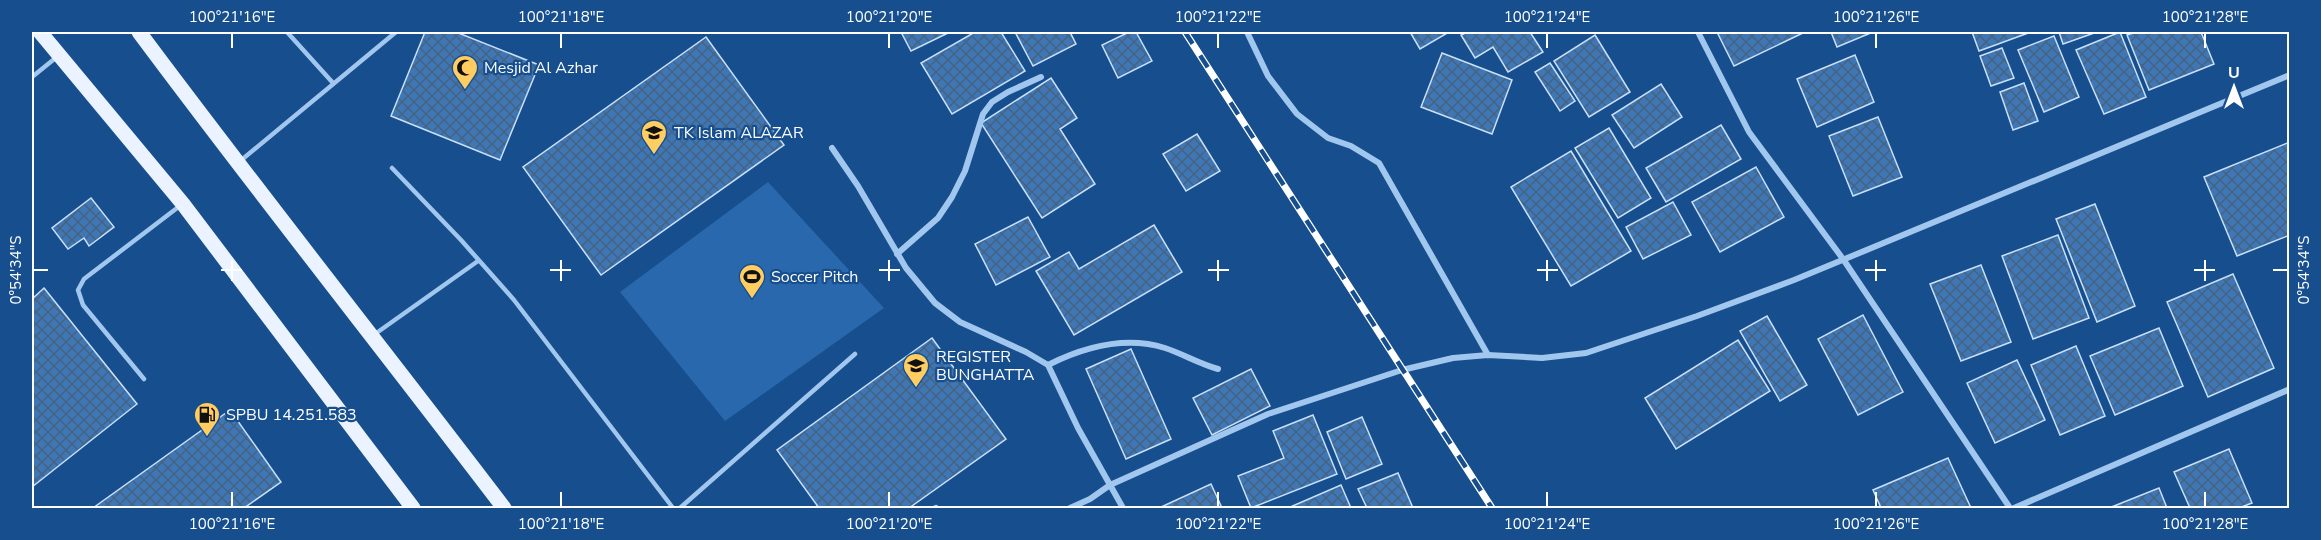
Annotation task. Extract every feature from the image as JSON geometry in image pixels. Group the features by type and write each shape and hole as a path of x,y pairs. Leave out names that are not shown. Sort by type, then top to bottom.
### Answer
{"main road":[{"path":"40,32 183,204 413,508"},
{"path":"139,32 237,164 373,335 504,508"}],"street":[{"path":"1247,32 1268,76 1297,114 1328,138 1351,146 1379,163 1488,355"},
{"path":"1698,32 1749,132 1843,260 2012,508 2289,389"},
{"path":"1070,508 1090,499 1110,485 1268,414 1402,370 1453,358 1488,355 1542,358 1586,353 1697,316 1843,260 2289,75"},
{"path":"897,254 938,218 952,196 965,171 977,127 987,108 1008,92 1041,77"},
{"path":"832,148 858,186 906,268 935,303 960,322 1026,352 1048,365 1078,428 1123,508"},
{"path":"1048,365 1080,351 1122,343 1166,348 1218,369"}],"lane":[{"path":"287,32 333,83"},
{"path":"237,164 396,32"},
{"path":"32,77 60,55"},
{"path":"392,168 461,240 514,300 673,508"},
{"path":"144,379 83,305 78,290 84,279 183,204"},
{"path":"373,335 478,261"},
{"path":"680,508 855,354"}],"shaded area":[{"name":"Soccer Pitch","path":"768,182 884,308 725,421 620,292"}],"building":[{"name":"Mesjid Al Azhar","path":"425,32 456,32 539,65 500,160 391,116"},
{"path":"901,32 950,32 911,51"},
{"path":"975,32 1001,32 1025,71 952,114 921,63"},
{"path":"1015,32 1070,32 1076,44 1033,66"},
{"path":"1129,32 1136,32 1152,61 1118,78 1102,45"},
{"path":"1410,32 1449,32 1420,49"},
{"path":"1468,32 1530,32 1543,52 1508,72 1493,47 1475,58 1461,35"},
{"path":"1717,32 1805,32 1734,66"},
{"path":"1831,32 1873,32 1837,47"},
{"path":"1972,32 2031,32 1979,51"},
{"path":"2059,32 2097,32 2063,44"},
{"path":"2120,32 2146,97 2104,114 2076,50"},
{"path":"2136,32 2201,32 2214,64 2149,90 2127,35"},
{"path":"1595,35 1630,92 1589,117 1554,61"},
{"path":"2054,36 2079,97 2044,112 2018,50"},
{"name":"TK Islam ALAZAR","path":"706,37 784,145 601,275 523,167"},
{"path":"2002,48 2014,78 1991,86 1980,56"},
{"path":"1442,53 1512,80 1492,134 1421,107"},
{"path":"1855,55 1874,102 1817,127 1797,79"},
{"path":"1550,63 1575,101 1560,111 1535,72"},
{"path":"1051,78 1077,118 1060,129 1095,184 1042,218 981,123"},
{"path":"2024,83 2038,121 2013,130 2000,92"},
{"path":"1661,84 1682,117 1634,148 1612,115"},
{"path":"1878,117 1902,177 1853,196 1829,136"},
{"path":"1721,125 1741,159 1666,202 1646,168"},
{"path":"1609,128 1651,198 1618,218 1575,148"},
{"path":"1197,134 1220,171 1186,191 1163,154"},
{"path":"2290,142 2290,235 2237,256 2204,177"},
{"path":"1571,151 1631,251 1571,286 1511,187"},
{"path":"1756,167 1784,217 1720,252 1692,202"},
{"path":"91,198 114,227 89,246 84,238 68,249 52,228"},
{"path":"1673,202 1691,235 1643,259 1626,227"},
{"path":"2095,204 2135,306 2097,322 2056,219"},
{"path":"1028,217 1050,257 996,285 975,244"},
{"path":"1154,225 1182,272 1074,335 1036,271 1069,252 1079,269"},
{"path":"2058,235 2089,318 2033,339 2002,256"},
{"path":"1981,265 2011,342 1961,361 1930,284"},
{"path":"2233,274 2274,368 2208,397 2167,302"},
{"path":"44,288 137,404 32,487 32,299"},
{"path":"1863,315 1903,392 1858,415 1818,339"},
{"path":"1767,316 1807,385 1780,401 1740,331"},
{"path":"2159,328 2183,386 2115,415 2090,356"},
{"name":"REGISTER BUNGHATTA","path":"932,338 1006,439 909,508 819,508 777,450"},
{"path":"1738,340 1770,391 1676,449 1645,398"},
{"path":"2076,346 2105,416 2060,435 2031,365"},
{"path":"1131,349 1171,439 1126,459 1086,369"},
{"path":"2017,360 2045,420 1995,443 1967,383"},
{"path":"1251,369 1270,406 1212,435 1193,398"},
{"path":"230,410 281,482 244,508 93,508"},
{"path":"1313,415 1337,474 1251,508 1238,476 1284,458 1273,431"},
{"path":"1362,417 1382,464 1346,479 1327,432"},
{"path":"2229,449 2252,503 2239,508 2190,508 2174,472"},
{"path":"1948,458 1971,508 1881,508 1873,490"},
{"path":"1398,473 1413,508 1367,508 1358,489"},
{"path":"1211,484 1222,508 1159,508"},
{"path":"1341,485 1351,508 1288,508"},
{"path":"2159,488 2167,508 2109,508"}],"railway":[{"path":"1185,32 1492,508"}],"place":[{"name":"Mesjid Al Azhar","path":"465,91"},
{"name":"TK Islam ALAZAR","path":"654,156"},
{"name":"Soccer Pitch","path":"752,300"},
{"name":"REGISTER BUNGHATTA","path":"916,389"},
{"name":"SPBU 14.251.583","path":"207,438"}]}
